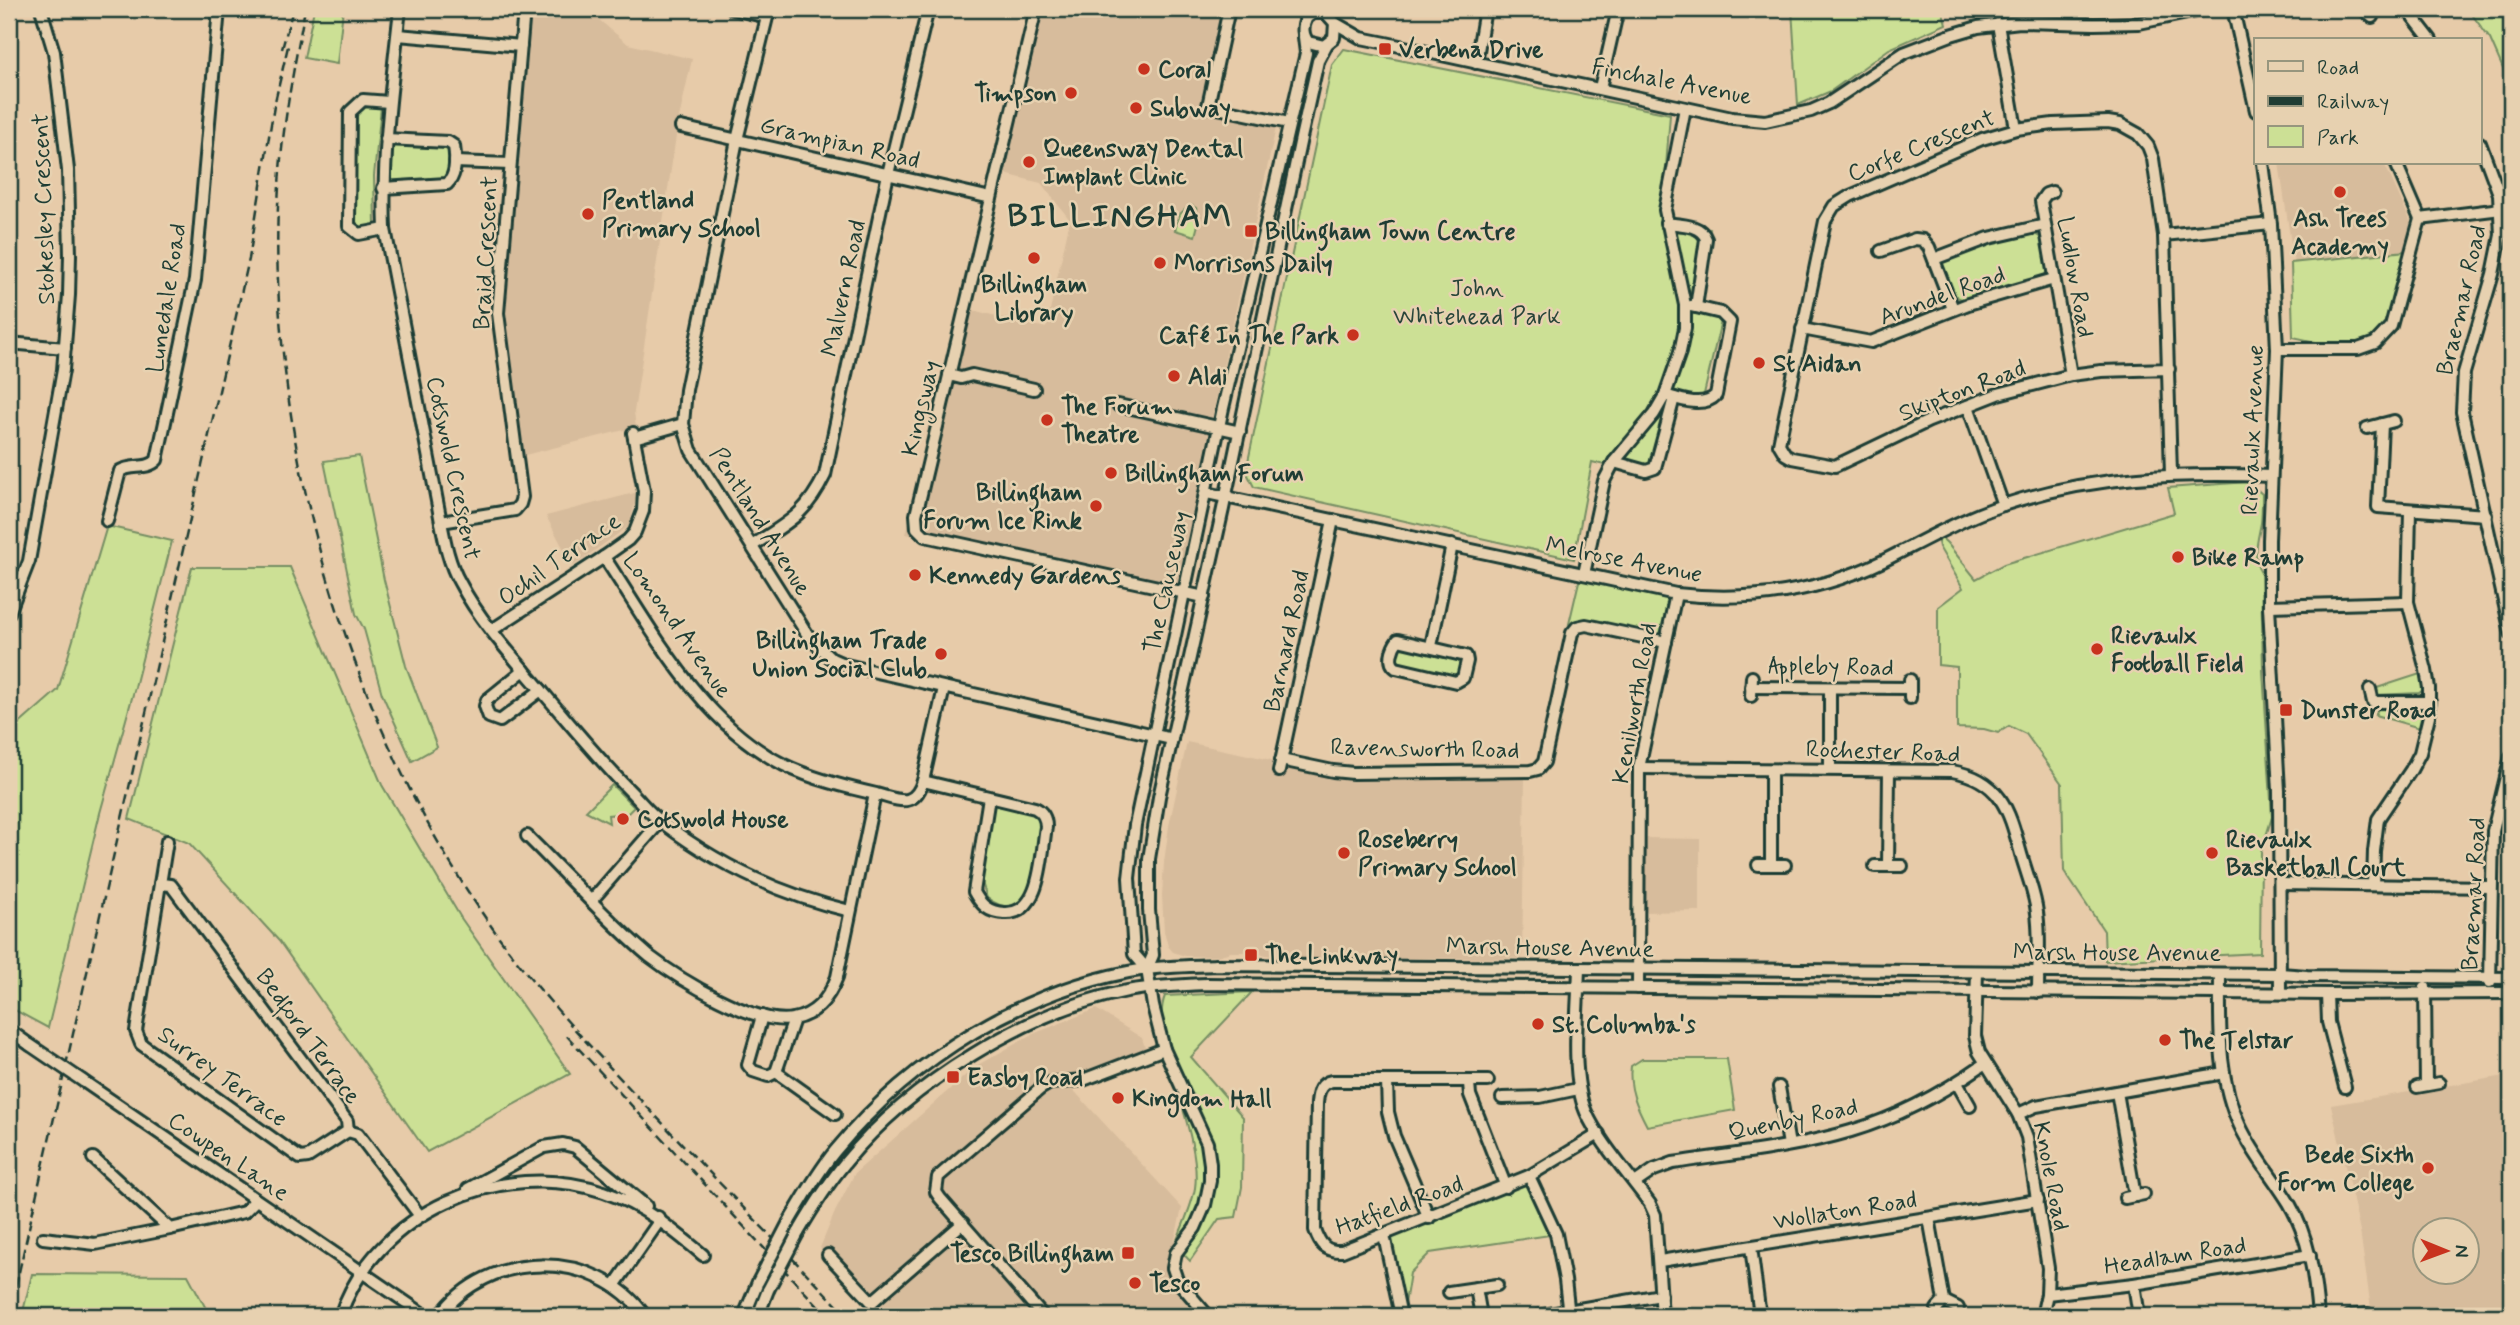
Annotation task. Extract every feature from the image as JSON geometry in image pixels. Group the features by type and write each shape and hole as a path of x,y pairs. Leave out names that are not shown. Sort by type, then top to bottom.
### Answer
{"street":[{"name":"Stokesley Crescent","path":"9,613 29,561 63,370 70,255 68,170 57,65 41,9"},
{"name":"Lunedale Road","path":"107,521 120,471 128,467 146,466 157,460 195,280 219,9"},
{"name":"Cotswold Crescent","path":"400,9 386,139 384,229 441,522 449,558 458,581 492,630 598,759 660,822 692,844 752,878 850,911"},
{"name":"Braid Crescent","path":"441,522 515,510 522,497 498,313 524,9"},
{"path":"733,9 768,13"},
{"name":"Malvern Road","path":"752,546 801,513 814,498 825,475 888,174 928,9"},
{"name":"Kingsway","path":"1036,9 916,515 917,528 925,536 1204,597"},
{"path":"1228,9 1208,106 1289,123"},
{"path":"1476,63 1485,9"},
{"path":"1600,88 1618,9"},
{"path":"2043,9 2044,21"},
{"name":"Finchale Avenue","path":"1329,43 1340,39 1361,38 1750,121 1796,116 1829,103 1904,53 1951,35 1998,24 2044,21 2117,24 2165,19 2207,9"},
{"path":"2233,9 2254,102"},
{"path":"2407,9 2429,38"},
{"name":"Pentland Avenue","path":"768,13 737,140 686,390 683,424 691,450 808,637 832,659 846,665 1172,739"},
{"name":"The Causeway","path":"1147,969 1153,955 1149,910 1149,859 1172,739 1315,73 1318,61 1336,32 1334,17 1326,13 1308,14 1302,29 1306,53 1220,428 1135,825 1129,878 1134,954 1147,969 1150,988"},
{"name":"Finchale Avenue","path":"1334,17 1361,38"},
{"path":"1998,24 2016,129"},
{"path":"398,35 521,46"},
{"path":"1304,37 1312,45 1329,43"},
{"path":"384,229 359,234 349,226 350,112 363,100 389,102"},
{"path":"1685,108 1666,197 1666,223 1690,306"},
{"name":"Corfe Crescent","path":"1781,449 1779,438 1825,221 1834,206 1850,196 1958,149 2016,129 2053,124 2108,122 2120,124 2138,134 2148,146 2153,159 2164,235 2171,474"},
{"name":"Grampian Road","path":"681,127 991,198"},
{"path":"383,188 447,184 453,177 455,162 454,146 448,142 386,139"},
{"name":"Braemar Road","path":"2482,148 2494,178 2501,209 2499,247 2464,373 2462,399 2464,427 2511,633"},
{"path":"455,162 510,164"},
{"name":"Rievaulx Avenue","path":"2263,164 2271,224 2277,349 2269,606 2279,791 2280,993"},
{"path":"2277,349 2348,351 2369,346 2382,337 2395,319 2420,219 2396,164"},
{"name":"Ludlow Road","path":"2052,192 2046,194 2042,201 2071,375"},
{"path":"2420,219 2501,209"},
{"path":"1614,462 1646,471 1656,468 1706,239 1699,229 1666,223"},
{"path":"2164,235 2271,224"},
{"path":"1934,258 1989,238 2045,225"},
{"path":"1881,251 1914,239 1923,240 1934,258 1954,309"},
{"name":"Arundel Road","path":"1802,329 1871,342 1954,309 2054,279"},
{"path":"1670,397 1703,402 1712,400 1716,395 1730,322 1721,313 1690,306"},
{"path":"9,342 65,348"},
{"name":"Skipton Road","path":"1781,449 1792,458 1835,466 1929,421 1998,394 2071,375 2113,370 2169,369"},
{"path":"949,375 961,378 972,375 1034,389"},
{"path":"1584,574 1604,481 1614,462 1670,397"},
{"path":"1118,405 1240,432"},
{"path":"1968,406 2004,505"},
{"path":"2367,428 2394,421"},
{"name":"Ochil Terrace","path":"492,630 628,540 643,511 645,491 633,436 683,424"},
{"path":"2382,424 2377,505 2380,509 2486,515"},
{"name":"Melrose Avenue","path":"1207,493 1676,594 1750,597 1815,586 1873,565 1930,535 2004,505 2060,489 2099,481 2171,474 2271,476"},
{"path":"2373,885 2378,819 2420,753 2430,702 2427,670 2408,602 2410,511"},
{"name":"Barnard Road","path":"1280,765 1333,520"},
{"path":"1431,646 1452,545"},
{"name":"Lomond Avenue","path":"604,557 665,649 713,713 758,750 803,773 907,801 919,793 923,781"},
{"name":"Kenilworth Road","path":"1638,988 1639,768 1676,594"},
{"path":"2269,606 2408,602"},
{"name":"Ravensworth Road","path":"1280,765 1353,773 1538,769 1544,762 1572,633 1577,627 1586,625 1666,642"},
{"path":"1398,640 1431,646 1466,656 1460,682 1392,665 1394,645 1398,640"},
{"path":"524,670 487,700 485,706 489,717 500,721 541,690"},
{"name":"Appleby Road","path":"1751,687 1910,689"},
{"path":"944,688 923,781 1035,808 1041,811 1046,820 1034,894 1027,906 1010,914 986,908 974,892 989,797"},
{"path":"1830,688 1830,769"},
{"path":"2370,689 2373,702 2370,715"},
{"path":"2373,702 2430,702"},
{"name":"Braemar Road","path":"2490,993 2493,831 2511,757"},
{"name":"Rochester Road","path":"1639,768 1952,771 1980,779 1994,790 2010,813 2036,906 2038,992"},
{"path":"1771,865 1772,770"},
{"path":"1888,866 1889,771"},
{"path":"527,836 649,955 680,978 717,998 762,1016 794,1019 825,1001 837,977 875,794"},
{"path":"592,900 660,822"},
{"name":"Surrey Terrace","path":"167,841 136,1031 141,1044 300,1158 308,1157 348,1131"},
{"path":"1758,865 1785,866"},
{"path":"1875,866 1902,866"},
{"name":"Bedford Terrace","path":"160,884 172,885 347,1121 348,1131 358,1134 420,1216"},
{"path":"2280,884 2491,887"},
{"name":"Marsh House Avenue","path":"744,1316 789,1222 815,1179 835,1152 880,1104 918,1071 973,1033 1050,995 1147,969 1216,965 2511,978"},
{"path":"1579,968 1578,1088 1585,1110 1599,1134 1635,1183 1654,1215 1660,1261 1662,1316"},
{"name":"Knole Road","path":"1977,972 1975,1036 1979,1052 1984,1064 2018,1114 2027,1137 2048,1268 2047,1294 2042,1316"},
{"path":"2220,974 2224,1073 2230,1100 2240,1126 2290,1205 2309,1255 2315,1281 2318,1316"},
{"path":"2425,978 2421,1086 2439,1083"},
{"name":"Marsh House Avenue","path":"758,1316 768,1290 819,1198 846,1162 889,1118 929,1084 984,1048 1046,1018 1094,1000 1150,988 1207,984 2327,994 2511,993"},
{"path":"1150,988 1164,1049 1208,1147 1210,1181 1205,1205 1195,1228 1176,1254 1174,1268 1177,1280 1208,1316"},
{"path":"2327,994 2328,1022 2345,1087"},
{"path":"762,1016 748,1065 752,1071 768,1076 776,1072 794,1019"},
{"name":"Cowpen Lane","path":"9,1030 426,1316"},
{"path":"1043,1316 936,1192 938,1177 1050,1083 1083,1080 1164,1049"},
{"name":"Quenby Road","path":"1635,1183 1654,1170 1673,1163 1789,1145 1875,1123 1956,1083 1984,1064"},
{"path":"918,1071 929,1084"},
{"path":"776,1072 834,1115"},
{"path":"2018,1114 2036,1106 2224,1073"},
{"name":"Hatfield Road","path":"1488,1081 1327,1082 1320,1088 1317,1103 1315,1230 1327,1250 1342,1251 1506,1186 1529,1176 1599,1134"},
{"path":"1387,1082 1388,1112 1394,1136 1429,1218"},
{"path":"1469,1083 1470,1095 1506,1186"},
{"path":"1956,1083 1970,1106"},
{"path":"1780,1087 1789,1145"},
{"path":"1502,1098 1540,1097 1578,1088"},
{"path":"2117,1092 2135,1196"},
{"path":"340,1316 362,1273 394,1235 420,1216 544,1147 563,1144 575,1147 703,1255"},
{"path":"93,1158 170,1229"},
{"path":"1529,1176 1556,1234 1564,1269 1569,1314"},
{"path":"449,1200 501,1185 555,1182 602,1191 636,1205 660,1220"},
{"path":"43,1238 95,1244 244,1212 256,1200"},
{"name":"Wollaton Road","path":"1660,1261 2038,1200"},
{"path":"1930,1218 1940,1305 1958,1308"},
{"path":"614,1286 660,1220"},
{"path":"828,1255 872,1302 963,1223"},
{"path":"1384,1235 1401,1316"},
{"path":"1751,1247 1760,1316"},
{"name":"Headlam Road","path":"2047,1294 2134,1284 2309,1255"},
{"path":"440,1316 462,1291 477,1281 512,1268 531,1265 571,1268 614,1286 645,1316"},
{"path":"2134,1284 2139,1316"},
{"path":"1449,1292 1497,1285"},
{"path":"1476,1288 1481,1316"},
{"path":"1538,1316 1569,1314 1661,1295"},
{"path":"2350,1316 2368,1314"}],"shaded area":[{"name":"Pentland Primary School","path":"529,9 586,9 628,44 692,59 678,123 634,412 636,427 521,456 504,305"},
{"path":"1038,9 1234,9 1213,104 1277,123 1208,436 1179,593 906,534","holes":["1005,174 1041,183 1070,220 1046,328 972,310"]},
{"name":"Ash Trees Academy","path":"2279,164 2384,164 2410,220 2411,239 2407,251 2294,263"},
{"path":"638,492 629,526 573,566 546,516"},
{"name":"Roseberry Primary School","path":"1187,742 1276,761 1288,768 1338,776 1525,778 1522,958 1281,958 1252,952 1185,956 1173,952 1168,946 1164,931 1164,862"},
{"path":"1645,838 1700,839 1700,911 1643,912"},
{"path":"1096,1009 1142,1038 1146,1051 1066,1082 1182,1208 1167,1275 1200,1316 882,1316 820,1248 855,1173 976,1066 1033,1034"},
{"name":"Bede Sixth Form College","path":"2511,1075 2511,1316 2372,1316 2360,1231 2331,1105"}],"green space":[{"path":"314,9 343,9 337,64 304,58"},
{"path":"1792,9 1942,9 1946,24 1889,49 1831,91 1798,105"},
{"path":"2468,9 2511,9 2511,87 2490,39"},
{"name":"John Whitehead Park","path":"1344,49 1670,114 1662,220 1666,223 1710,229 1699,301 1724,308 1701,407 1676,403 1656,472 1621,469 1592,462 1574,559 1254,487 1246,471 1332,65"},
{"path":"366,103 379,104 381,107 374,176 375,226 362,229 353,221 353,111"},
{"path":"395,144 444,144 450,151 450,171 445,180 394,184 391,181"},
{"path":"1190,205 1196,208 1199,221 1195,236 1175,230 1180,214"},
{"path":"2031,232 2042,238 2048,269 2044,277 1965,301 1951,294 1941,267 1945,258 1986,243"},
{"path":"2407,251 2388,320 2370,341 2360,345 2334,346 2293,337 2291,263"},
{"path":"359,456 384,580 406,666 437,747 412,761 382,694 364,629 356,614 324,461"},
{"path":"2248,482 2262,494 2256,555 2261,573 2263,670 2272,817 2261,852 2260,953 2105,961 2104,931 2064,871 2062,784 2026,734 2009,726 1998,733 1984,729 1957,728 1957,667 1938,665 1938,607 1963,588 1939,547 1936,533 1976,579 2004,564 2174,513 2168,488"},
{"path":"107,526 172,541 100,813 48,1028 9,1007 9,733 58,690"},
{"path":"192,567 290,567 382,785 461,918 570,1074 427,1152 279,941 189,843 129,819"},
{"path":"1580,577 1672,595 1664,638 1569,624"},
{"path":"1400,640 1466,656 1460,682 1392,665"},
{"path":"2420,674 2423,690 2419,693 2376,695 2374,689"},
{"path":"2378,709 2420,711 2423,715 2420,728 2375,715"},
{"path":"612,785 634,807 628,813 608,815 609,823 586,811"},
{"path":"994,800 1028,807 1040,817 1044,830 1031,896 1010,907 987,898 981,879"},
{"path":"1252,992 1191,1057 1243,1117 1242,1187 1236,1217 1219,1219 1190,1261 1175,1245 1194,1195 1195,1166 1185,1114 1164,1035 1162,1014 1165,996"},
{"path":"1642,1059 1727,1059 1735,1110 1647,1126 1631,1082 1631,1066"},
{"path":"1529,1185 1550,1235 1430,1253 1410,1273 1403,1316 1389,1245 1393,1236 1520,1186"},
{"path":"32,1274 188,1275 210,1316 22,1316"}],"railway":[{"path":"282,49 293,9"},
{"path":"305,9 286,119 279,186 278,287 287,391 306,496 334,600 370,702 415,799 466,889 525,971 602,1059 847,1316"},
{"path":"9,1316 249,259 274,106 289,42"},
{"path":"567,1036 827,1316"}],"place":[{"name":"Verbena Drive","path":"1385,49"},
{"name":"Coral","path":"1144,69"},
{"name":"Timpson","path":"1071,93"},
{"name":"Subway","path":"1136,108"},
{"name":"Queensway Dental Implant Clinic","path":"1029,162"},
{"name":"Ash Trees Academy","path":"2340,192"},
{"name":"Pentland Primary School","path":"588,214"},
{"name":"Billingham Town Centre","path":"1251,231"},
{"name":"Billingham Library","path":"1034,258"},
{"name":"Morrisons Daily","path":"1160,263"},
{"name":"Café In The Park","path":"1353,335"},
{"name":"St Aidan","path":"1759,363"},
{"name":"Aldi","path":"1174,376"},
{"name":"The Forum Theatre","path":"1047,420"},
{"name":"Billingham Forum","path":"1111,473"},
{"name":"Billingham Forum Ice Rink","path":"1096,506"},
{"name":"Bike Ramp","path":"2178,557"},
{"name":"Kennedy Gardens","path":"915,575"},
{"name":"Rievaulx Football Field","path":"2097,649"},
{"name":"Billingham Trade Union Social Club","path":"941,654"},
{"name":"Dunster Road","path":"2286,710"},
{"name":"Cotswold House","path":"623,819"},
{"name":"Roseberry Primary School","path":"1344,853"},
{"name":"Rievaulx Basketball Court","path":"2212,853"},
{"name":"The Linkway","path":"1251,955"},
{"name":"St. Columba's","path":"1538,1024"},
{"name":"The Telstar","path":"2165,1040"},
{"name":"Easby Road","path":"953,1077"},
{"name":"Kingdom Hall","path":"1118,1098"},
{"name":"Bede Sixth Form College","path":"2428,1168"},
{"name":"Tesco Billingham","path":"1128,1253"},
{"name":"Tesco","path":"1135,1283"}],"district":[{"name":"BILLINGHAM","path":"1120,215"}]}
